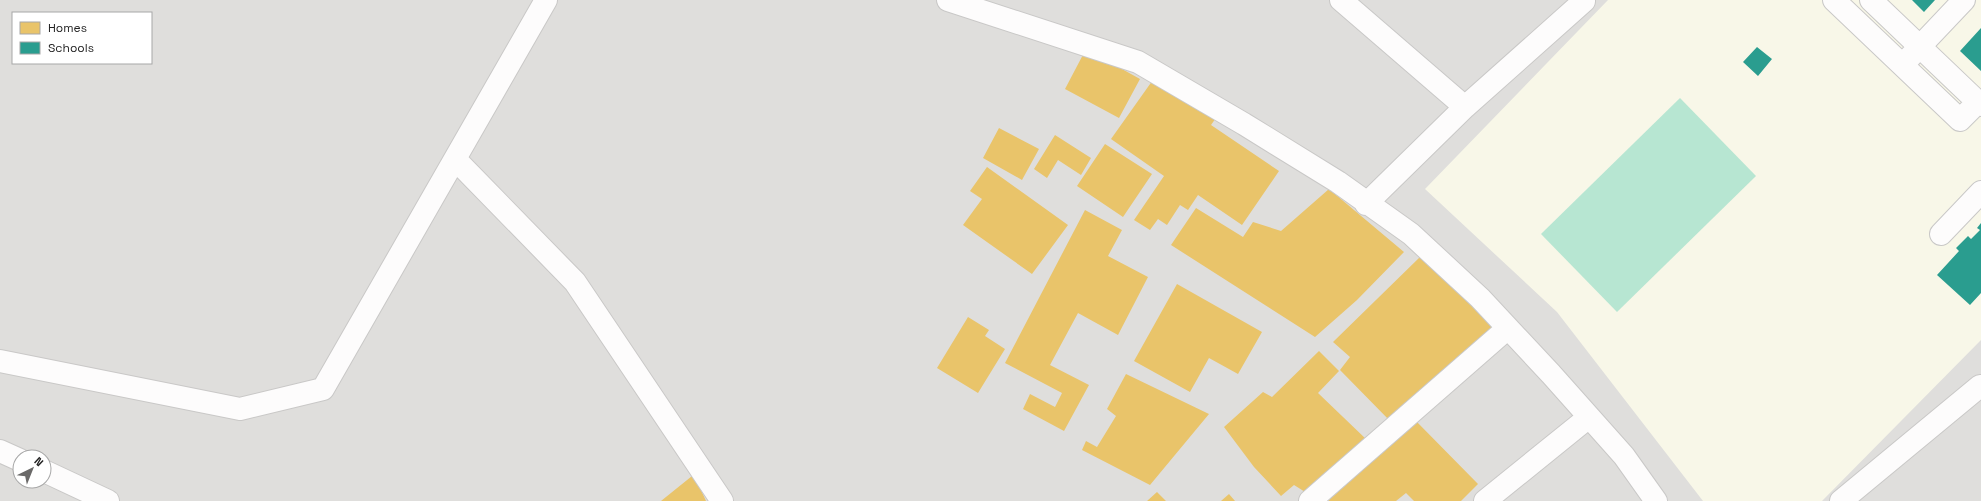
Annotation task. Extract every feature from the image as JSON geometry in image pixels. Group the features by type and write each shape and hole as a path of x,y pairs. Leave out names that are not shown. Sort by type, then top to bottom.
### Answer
{"street":[{"path":"0,361 240,409 323,389 546,0"},
{"path":"948,0 1138,62 1251,128 1338,182 1366,204 1411,234 1480,298 1624,456 1656,501"},
{"path":"1341,0 1465,107"},
{"path":"1366,204 1465,107 1584,1 1582,0"},
{"path":"1834,0 1960,120 1979,103 1871,0"},
{"path":"1902,65 1964,0"},
{"path":"455,159 575,282 722,501"},
{"path":"1941,234 1981,192"},
{"path":"1310,501 1508,328"},
{"path":"1841,501 1981,386"},
{"path":"1485,501 1589,417"},
{"path":"0,451 12,456"},
{"path":"52,476 108,501"}],"shaded area":[{"path":"0,0 1981,0 1981,501 0,501"},
{"path":"1608,0 1981,0 1981,340 1822,501 1703,501 1557,312 1425,189"}],"green space":[{"path":"1680,98 1756,176 1617,312 1541,234"}],"building: Homes":[{"path":"1086,49 1140,79 1119,118 1065,89"},
{"path":"1155,77 1218,115 1211,125 1279,171 1242,225 1198,195 1188,210 1180,205 1167,225 1158,219 1150,230 1134,220 1164,176 1111,139"},
{"path":"999,128 1039,149 1022,180 983,158"},
{"path":"1055,135 1091,158 1081,175 1058,160 1047,178 1034,169"},
{"path":"1105,144 1152,174 1123,217 1077,186"},
{"path":"987,167 1068,225 1032,274 963,225 982,199 970,191"},
{"path":"1329,189 1404,252 1357,300 1315,337 1171,245 1196,208 1243,237 1253,222 1281,231"},
{"path":"1085,210 1122,230 1108,256 1148,277 1118,335 1078,313 1050,365 1089,385 1064,431 1023,409 1030,394 1055,407 1062,393 1005,363"},
{"path":"1420,257 1494,327 1392,423 1340,370 1350,357 1333,342"},
{"path":"1177,284 1262,332 1238,374 1209,358 1190,392 1134,361"},
{"path":"968,317 989,330 985,336 1005,349 978,393 937,368"},
{"path":"1319,351 1339,371 1318,393 1367,440 1310,495 1294,485 1281,496 1254,467 1224,427 1263,392 1272,397"},
{"path":"1126,374 1209,414 1150,485 1082,450 1086,441 1097,447 1116,416 1107,409"},
{"path":"1416,421 1478,484 1461,501 1414,501 1406,493 1396,501 1328,501"},
{"path":"697,472 707,484 701,490 706,501 661,501"},
{"path":"1157,492 1166,501 1147,501"},
{"path":"1229,494 1235,501 1221,501"}],"building: Schools":[{"path":"1912,0 1935,0 1924,12"},
{"path":"1981,28 1981,71 1960,51"},
{"path":"1757,47 1772,59 1758,76 1743,62"},
{"path":"1981,223 1981,293 1970,305 1937,275 1959,251 1956,248 1968,236 1971,239 1980,230 1977,228"}]}
